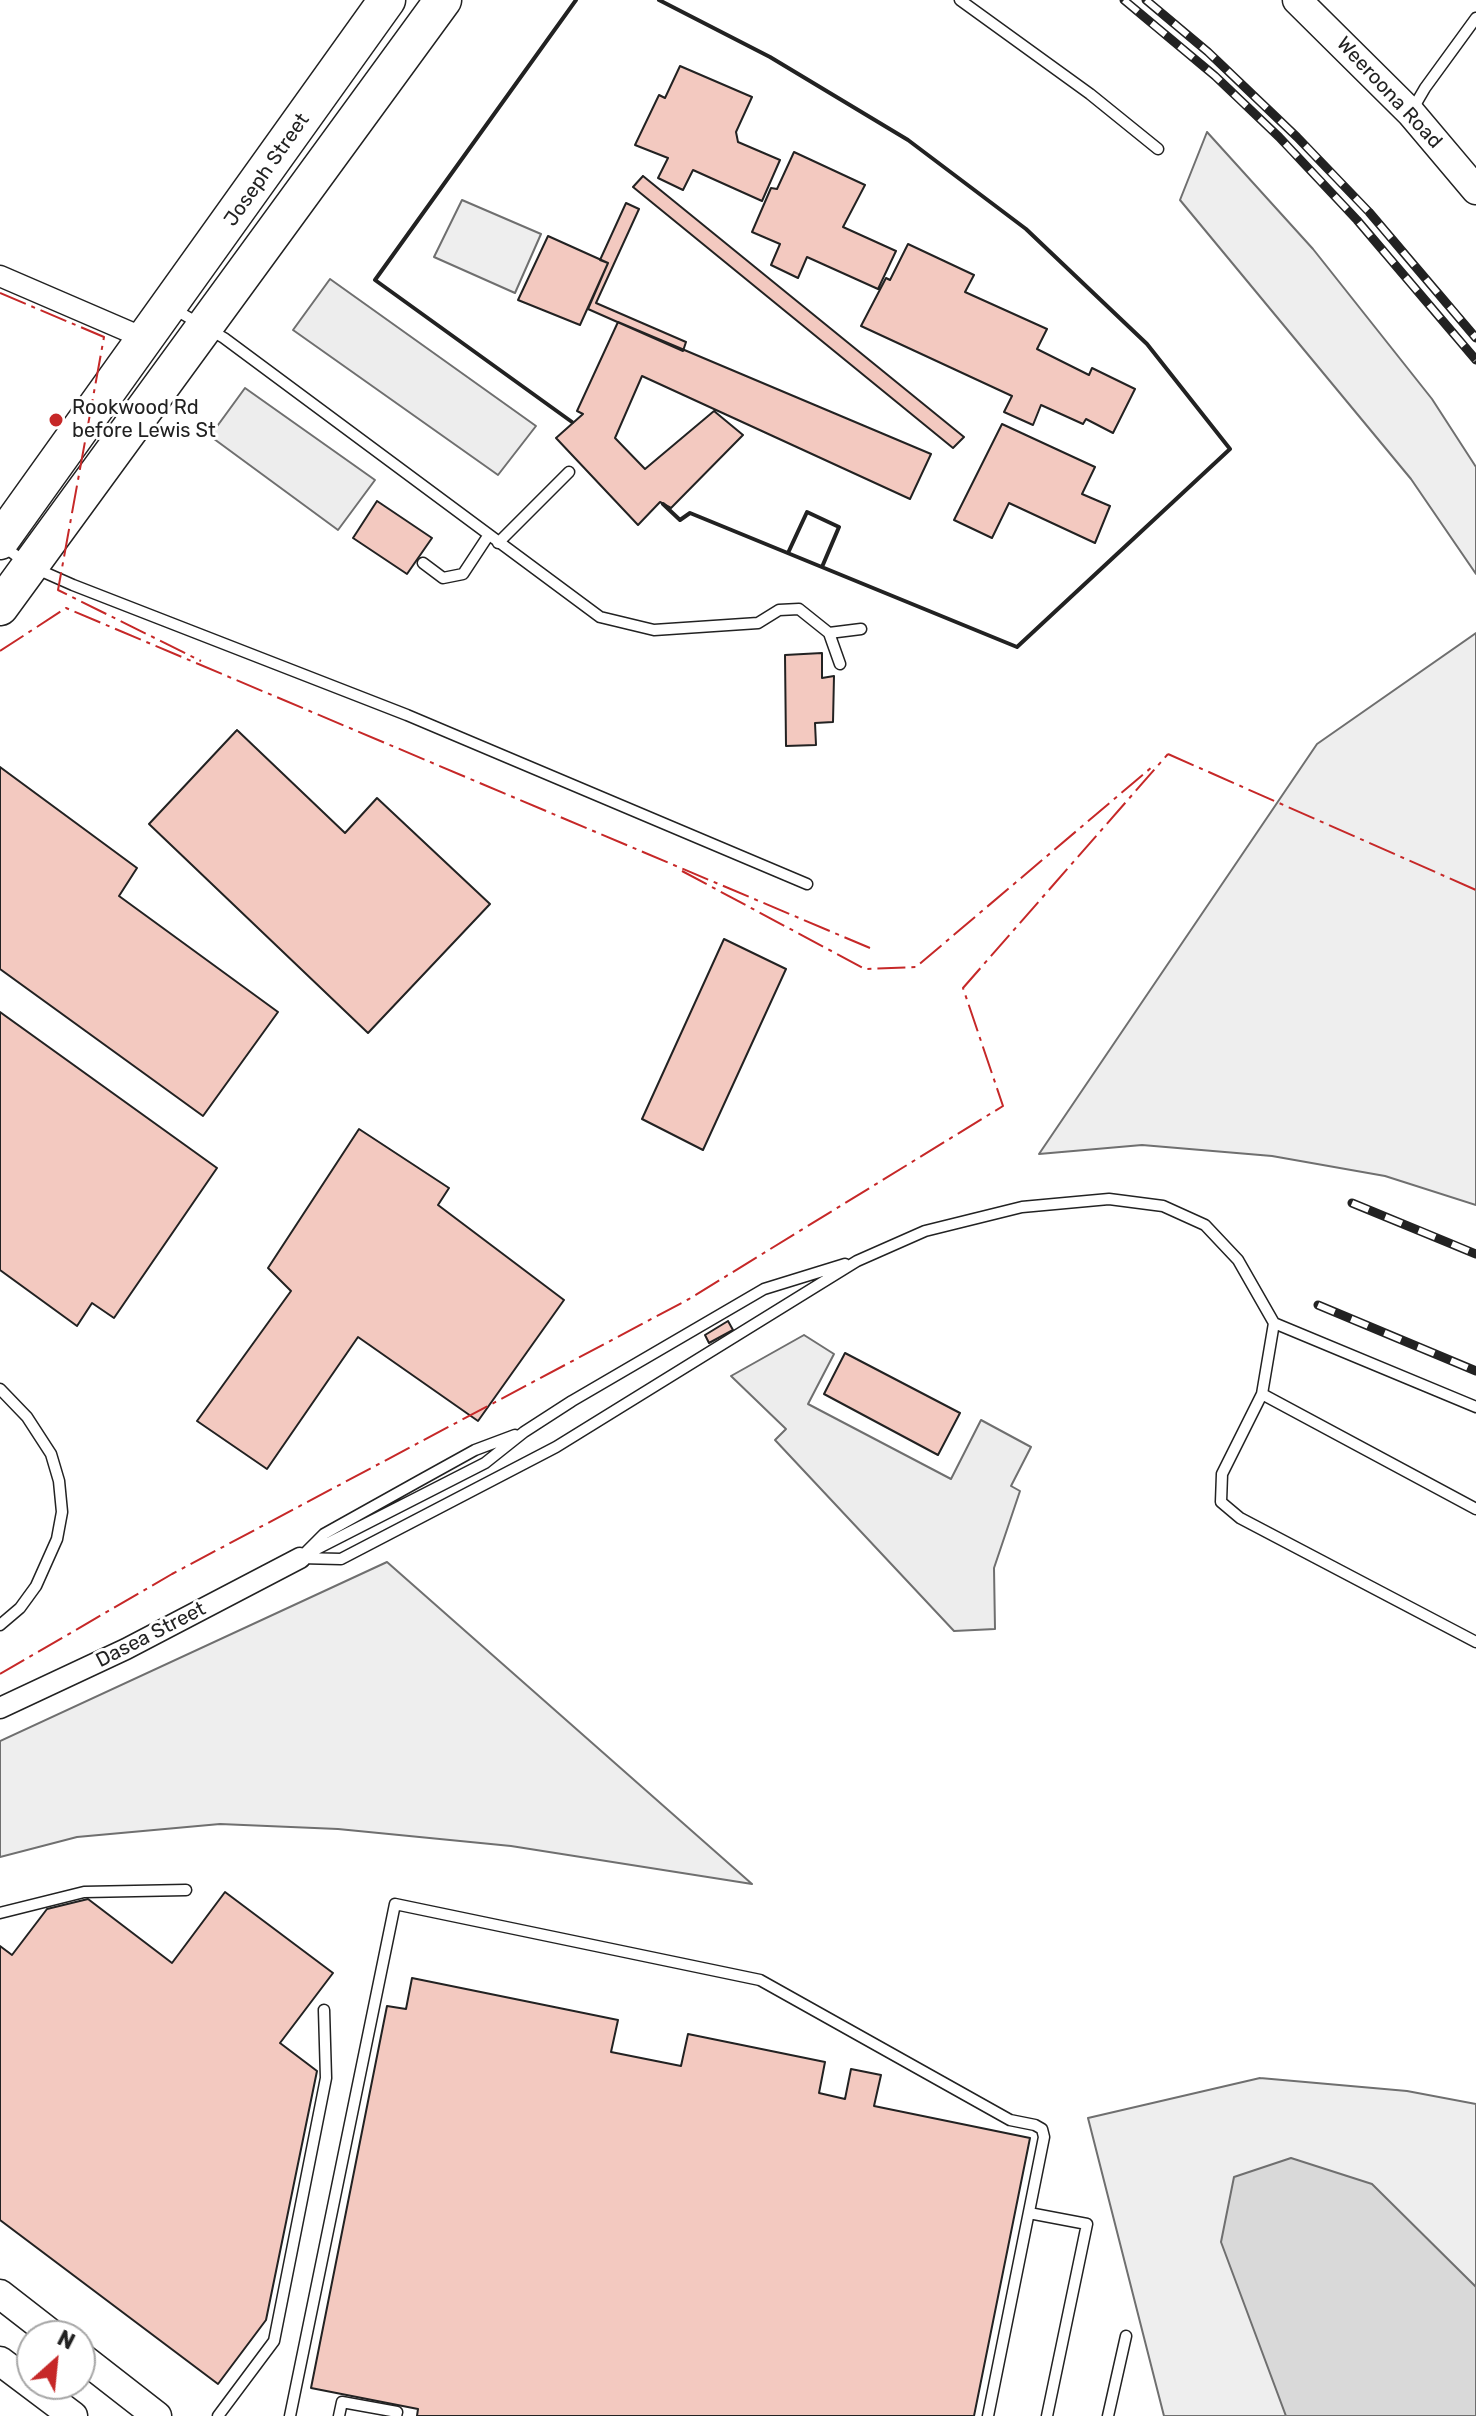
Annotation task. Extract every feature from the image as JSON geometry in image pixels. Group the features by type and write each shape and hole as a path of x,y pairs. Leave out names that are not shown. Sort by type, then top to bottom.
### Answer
{"highway":[{"name":"Joseph Street","path":"0,543 387,0"},
{"name":"Joseph Street","path":"0,607 443,0"}],"main road":[{"name":"Weeroona Road","path":"1297,0 1411,113 1476,190"},
{"path":"0,2294 33,2320"},
{"path":"0,2361 73,2416"},
{"path":"96,2368 157,2416"}],"street":[{"path":"0,276 146,339"},
{"name":"Dasea Street","path":"0,1708 126,1649 300,1558"}],"lane":[{"path":"960,0 1090,94 1158,149"},
{"path":"1411,113 1425,88 1476,18"},
{"path":"169,307 207,326 600,617 654,630 758,623 779,610 799,609 829,633 840,664"},
{"path":"498,543 569,472"},
{"path":"423,563 443,578 463,574 488,536"},
{"path":"0,543 30,566 73,585 407,715 807,884"},
{"path":"829,633 861,629"},
{"path":"300,1558 324,1534 475,1450 524,1432 764,1289 857,1261 925,1231 1022,1207 1109,1199 1163,1206 1205,1225 1238,1260 1274,1323 1476,1407"},
{"path":"300,1558 341,1559 556,1447 857,1261"},
{"path":"1274,1323 1262,1394 1222,1474 1221,1502 1240,1518 1476,1642"},
{"path":"0,1389 27,1417 51,1454 59,1481 62,1512 57,1539 36,1586 20,1608 0,1625"},
{"path":"1262,1394 1476,1509"},
{"path":"0,1913 84,1892 186,1890"},
{"path":"290,2416 395,1904 760,1980 1010,2120 1042,2129 1044,2137 988,2416"},
{"path":"218,2416 274,2341 326,2078 324,2010"},
{"path":"1029,2213 1087,2224 1047,2416"},
{"path":"1108,2416 1126,2336"},
{"path":"339,2416 342,2402 397,2412 396,2416"}],"shaded area":[{"path":"1207,132 1313,249 1432,399 1476,467 1476,574 1411,479 1180,200"},
{"path":"462,200 541,234 515,293 434,257"},
{"path":"330,279 536,426 498,475 293,330"},
{"path":"245,388 375,480 338,530 210,436"},
{"path":"1476,633 1476,1205 1385,1176 1272,1156 1142,1145 1039,1154 1317,744"},
{"path":"804,1335 834,1354 808,1404 951,1479 981,1420 1031,1447 1011,1486 1020,1491 994,1568 995,1629 954,1631 775,1440 786,1429 731,1376"},
{"path":"387,1562 752,1884 511,1846 338,1829 220,1824 77,1837 0,1857 0,1741"},
{"path":"1260,2078 1407,2091 1476,2104 1476,2416 1164,2416 1088,2118"},
{"path":"1291,2158 1372,2184 1476,2287 1476,2416 1286,2416 1221,2242 1234,2177"}],"building":[{"path":"680,66 752,97 736,132 738,142 780,160 762,201 693,170 683,190 658,178 668,158 635,145 659,95 665,98"},
{"path":"794,152 865,185 843,227 896,251 878,289 807,257 798,278 771,265 780,244 752,232 771,188 777,189"},
{"path":"643,176 964,437 953,448 633,187"},
{"path":"626,203 639,209 596,303 686,342 683,351 588,309 608,263 600,260"},
{"path":"548,236 608,263 580,325 518,300"},
{"path":"908,244 974,275 965,292 1047,329 1037,349 1089,375 1092,368 1135,389 1113,433 1086,419 1083,424 1041,405 1033,425 1004,412 1012,396 861,326"},
{"path":"618,322 931,454 910,499 642,376 615,438 645,469 714,411 743,435 671,508 660,502 638,525 556,438 583,414 577,411"},
{"path":"1002,424 1095,467 1082,494 1110,506 1095,543 1009,503 992,538 954,520"},
{"path":"377,501 432,538 407,574 353,538"},
{"path":"822,653 822,678 834,676 833,722 815,723 816,745 786,746 785,655"},
{"path":"237,730 345,833 377,798 490,904 368,1033 149,824"},
{"path":"0,767 137,868 119,896 278,1012 203,1116 0,969"},
{"path":"724,939 786,969 703,1150 642,1119"},
{"path":"0,1012 217,1168 114,1318 92,1303 77,1326 0,1270"},
{"path":"359,1129 449,1188 438,1205 564,1300 478,1421 358,1337 267,1469 197,1421 291,1291 268,1268"},
{"path":"728,1321 733,1330 709,1343 705,1335"},
{"path":"845,1353 960,1413 938,1455 824,1394"},
{"path":"225,1892 333,1973 280,2043 317,2071 266,2320 218,2384 0,2220 0,1946 12,1955 47,1909 88,1899 172,1963"},
{"path":"412,1978 618,2020 611,2052 681,2066 688,2034 825,2062 819,2093 845,2099 851,2069 881,2075 874,2106 1030,2138 974,2416 417,2416 418,2409 311,2388 387,2006 406,2009"}],"railway":[{"path":"1124,0 1215,76 1279,137 1357,220 1476,360"},
{"path":"1146,0 1208,52 1297,137 1369,212 1476,338"},
{"path":"1352,1203 1476,1254"},
{"path":"1318,1305 1476,1371"}],"wall":[{"path":"572,422 375,280 576,0"},
{"path":"659,0 770,57 908,140 1026,229 1147,344 1230,449 1017,647 690,513 680,520 663,504"},
{"path":"788,553 807,512 839,527 822,567"}],"power":[{"path":"0,293 104,337 58,590 201,661"},
{"path":"0,651 66,608 870,948"},
{"path":"1168,754 1476,890"},
{"path":"0,1674 172,1574 689,1299 1003,1106 963,988 1168,754"},
{"path":"682,871 865,969 916,967 1152,767"}],"place":[{"name":"Rookwood Rd before Lewis St","path":"56,420"}]}
